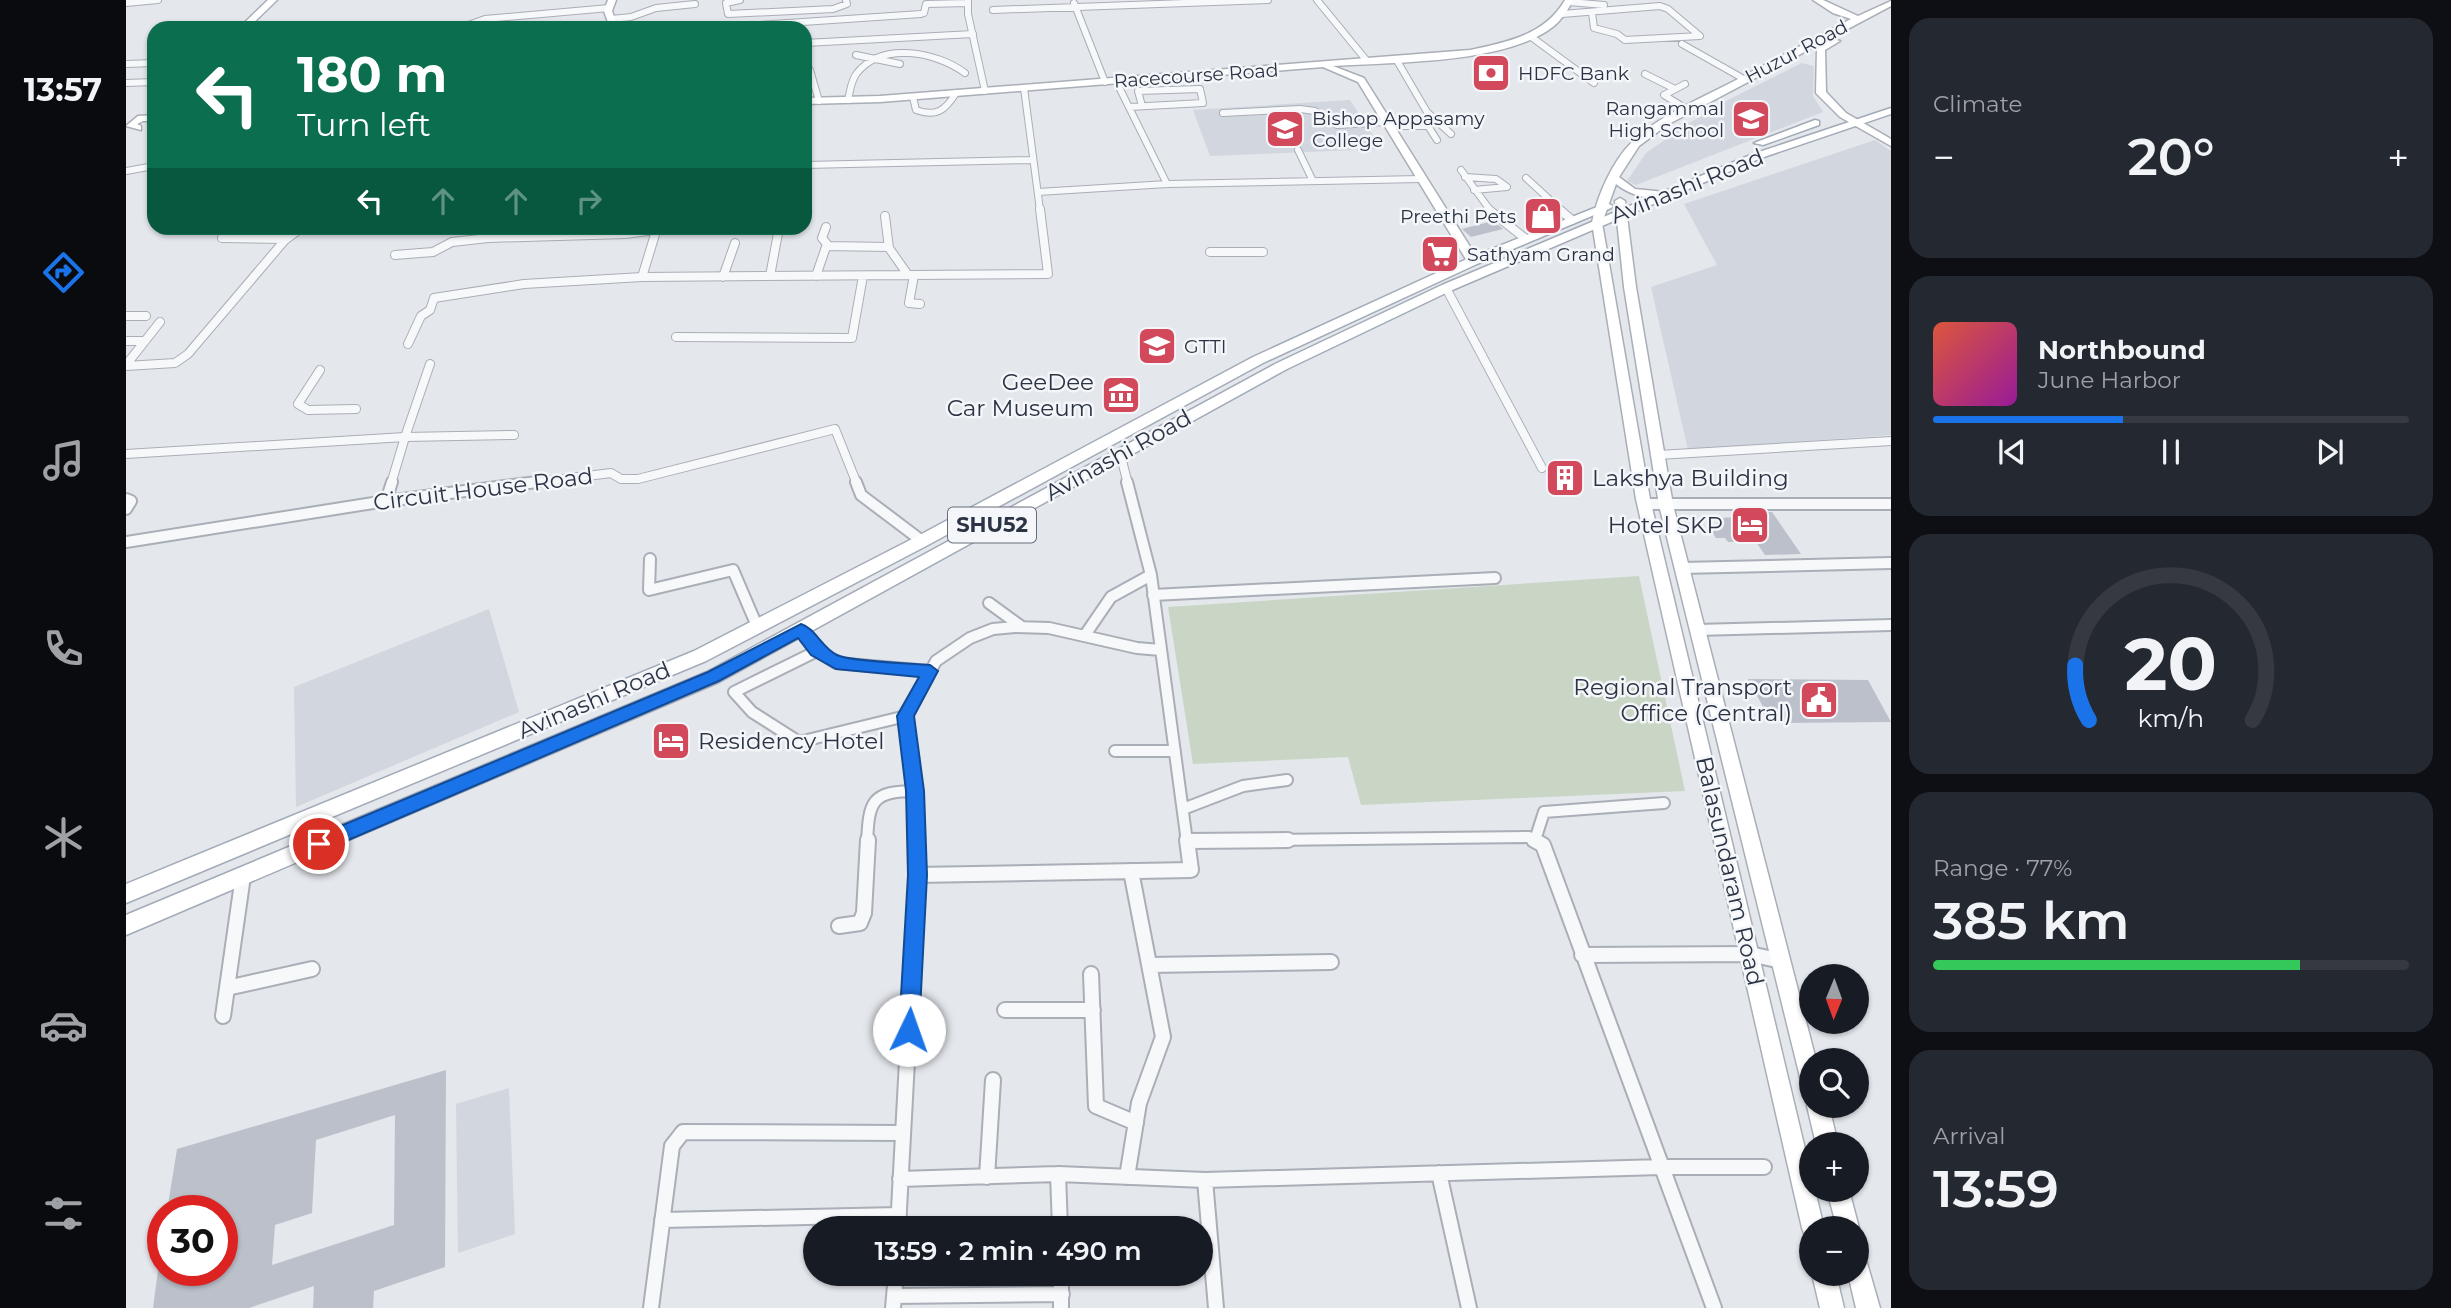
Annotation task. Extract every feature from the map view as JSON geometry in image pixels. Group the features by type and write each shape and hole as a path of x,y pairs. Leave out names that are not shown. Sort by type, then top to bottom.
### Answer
{"main road":[{"path":"250,21 273,0"},
{"path":"262,21 284,0"},
{"path":"1817,0 1853,20 1869,18"},
{"name":"Racecourse Road","path":"812,101 913,97 1469,53 1510,44 1530,36 1562,14 1569,1"},
{"name":"Huzur Road","path":"1823,48 1891,4"},
{"path":"1836,11 1869,18"},
{"name":"Huzur Road","path":"1869,18 1891,12"},
{"name":"Huzur Road","path":"1598,216 1627,154 1647,136 1688,110 1853,20"},
{"path":"1810,44 1823,48 1821,93 1850,118 1891,143"},
{"path":"1362,80 1367,61"},
{"path":"1323,65 1362,80 1473,261"},
{"name":"Avinashi Road","path":"126,925 713,677 1282,366 1598,216 1665,195 1891,101"},
{"name":"Avinashi Road","path":"1620,207 1638,194 1755,145 1850,118 1891,111"},
{"path":"126,137 132,126 147,114"},
{"path":"1615,179 1623,188 1638,194 1665,195"},
{"name":"Balasundaram Road","path":"1620,207 1666,505 1803,1048"},
{"name":"Avinashi Road","path":"126,894 700,656 922,541 1258,360 1473,261 1572,220 1598,216"},
{"name":"Balasundaram Road","path":"1598,216 1644,504 1810,1216"},
{"path":"1680,664 1707,667"},
{"path":"1827,1286 1832,1308"},
{"path":"1862,1286 1868,1308"}],"street":[{"path":"129,2 158,0"},
{"path":"740,0 726,3 729,14 842,8 846,0"},
{"path":"809,0 811,11"},
{"path":"993,9 1075,3 1268,0"},
{"path":"1317,0 1367,61"},
{"path":"1569,1 1661,0"},
{"path":"812,21 924,13 926,4 968,1 985,91"},
{"path":"1075,3 1105,82"},
{"path":"479,21 611,4"},
{"path":"620,21 656,8 695,4"},
{"path":"1562,14 1660,6 1668,9 1700,36 1625,40 1616,34 1594,28 1592,13"},
{"path":"874,17 875,39"},
{"path":"812,43 973,34"},
{"path":"1530,36 1594,83"},
{"path":"1682,44 1744,79"},
{"path":"856,55 900,64"},
{"path":"848,100 856,74 878,60 904,55 935,56 955,64 965,73"},
{"path":"1396,59 1427,112 1451,134"},
{"path":"126,64 147,63"},
{"path":"1646,74 1675,89"},
{"path":"812,77 819,101"},
{"path":"1116,81 1167,184"},
{"path":"126,83 147,82"},
{"path":"1685,84 1664,96 1688,110"},
{"path":"408,344 421,316 427,314 434,298 524,284 642,277 1048,274 1024,88"},
{"path":"1129,107 1203,103 1204,99 1200,89 1138,91 1142,106"},
{"path":"913,97 916,110 941,113 946,110 956,93"},
{"path":"1223,113 1300,109 1315,111 1337,125 1429,126 1437,140"},
{"path":"1298,150 1313,181"},
{"path":"812,165 1032,160"},
{"path":"126,172 147,168"},
{"path":"1474,191 1507,187 1496,179 1463,173 1474,191 1482,204 1498,220 1526,239"},
{"path":"1526,177 1572,220"},
{"path":"1038,192 1167,184 1421,179"},
{"path":"885,216 889,247 911,275 909,303 920,304"},
{"path":"826,228 822,238 827,246"},
{"path":"126,365 175,363 188,354 291,235"},
{"path":"395,255 433,252 452,242 488,238 591,235"},
{"path":"642,277 655,235"},
{"path":"770,276 778,235"},
{"path":"222,239 286,239"},
{"path":"723,277 734,243"},
{"path":"827,246 889,247"},
{"path":"816,276 827,246"},
{"path":"1210,252 1263,252"},
{"path":"676,337 852,338 863,276"},
{"path":"1446,288 1542,468"},
{"path":"126,316 146,316"},
{"path":"126,365 160,323"},
{"path":"126,341 145,341"},
{"path":"386,501 430,364"},
{"path":"320,370 298,404 308,410 356,409"},
{"name":"Circuit House Road","path":"126,542 386,501 611,473 621,479 638,479 835,429 862,495 922,541"},
{"path":"126,454 405,437 514,435"},
{"path":"1658,455 1891,441"},
{"path":"917,875 1191,870 1151,575 1120,453"},
{"path":"126,499 131,501 126,509"},
{"path":"1644,504 1891,504"},
{"path":"650,559 649,590 733,570 757,626"},
{"path":"1681,568 1891,563"},
{"path":"1085,635 1105,601 1116,591 1151,575"},
{"path":"1153,595 1495,578"},
{"path":"989,603 1022,627"},
{"path":"1697,630 1891,625"},
{"path":"898,1216 917,875 915,791 906,716 923,689 930,671 945,652 993,629 1049,628 1137,648 1161,650"},
{"path":"801,630 817,651 836,663 930,671"},
{"path":"817,651 734,692 752,712 799,741 906,716"},
{"path":"1115,751 1175,751"},
{"path":"1183,809 1243,786 1287,780"},
{"path":"839,926 860,923 864,913 869,810 876,796 890,790 915,791"},
{"path":"1535,840 1544,812 1664,803"},
{"path":"1188,841 1529,836 1543,845 1714,1308"},
{"path":"1128,1177 1139,1103 1163,1037 1131,871"},
{"path":"223,1016 243,876"},
{"path":"1582,955 1750,954 1781,961"},
{"path":"1149,965 1331,962"},
{"path":"227,988 312,969"},
{"path":"1091,974 1096,1106 1136,1124"},
{"path":"1005,1010 1093,1010"},
{"path":"987,1177 993,1080"},
{"path":"651,1308 672,1146 683,1132 903,1133"},
{"path":"900,1180 1058,1174 1205,1180 1661,1167 1764,1167"},
{"path":"1439,1173 1469,1308"},
{"path":"1058,1174 1060,1216"},
{"path":"1205,1180 1216,1308"},
{"path":"662,1220 803,1221"},
{"path":"894,1302 1061,1301"}],"shaded area":[{"name":"Rangammal High School","path":"1802,63 1814,66 1813,96 1823,112 1636,185 1627,181 1646,153 1686,125 1728,100"},
{"name":"Bishop Appasamy College","path":"1350,100 1382,149 1210,156 1193,110"},
{"path":"1875,140 1891,151 1891,435 1688,450 1651,287 1717,265 1684,204"},
{"path":"489,609 519,712 296,807 294,687"},
{"path":"509,1088 515,1234 458,1253 456,1104"}],"green space":[{"path":"1639,576 1685,791 1361,805 1348,757 1193,764 1168,607"}],"building":[{"path":"1493,221 1503,229 1471,237 1462,229"},
{"name":"Lakshya Building","path":"1551,471 1575,472 1579,485 1556,484"},
{"name":"Hotel SKP","path":"1735,512 1772,512 1801,554 1765,555 1756,542 1728,542 1725,538 1716,538 1712,532 1720,518 1738,517"},
{"name":"Regional Transport Office (Central)","path":"1748,679 1868,680 1891,722 1772,723"},
{"path":"446,1070 445,1267 374,1291 373,1308 313,1308 314,1286 249,1308 153,1308 156,1286 238,1286 238,1195 170,1195 177,1149","holes":["395,1115 394,1225 272,1265 275,1225 312,1213 316,1140"]}],"place":[{"name":"HDFC Bank","path":"1491,73"},
{"name":"Rangammal High School","path":"1751,119"},
{"name":"Bishop Appasamy College","path":"1285,129"},
{"name":"Preethi Pets","path":"1543,216"},
{"name":"Sathyam Grand","path":"1440,254"},
{"name":"GTTI","path":"1157,346"},
{"name":"GeeDee Car Museum","path":"1121,395"},
{"name":"Lakshya Building","path":"1565,478"},
{"name":"Hotel SKP","path":"1750,525"},
{"name":"Regional Transport Office (Central)","path":"1819,700"},
{"name":"Residency Hotel","path":"671,741"}],"route":[{"path":"319,844 713,677 801,630 817,651 836,663 930,671 923,689 906,716 915,791 917,875 909,1030"}]}
